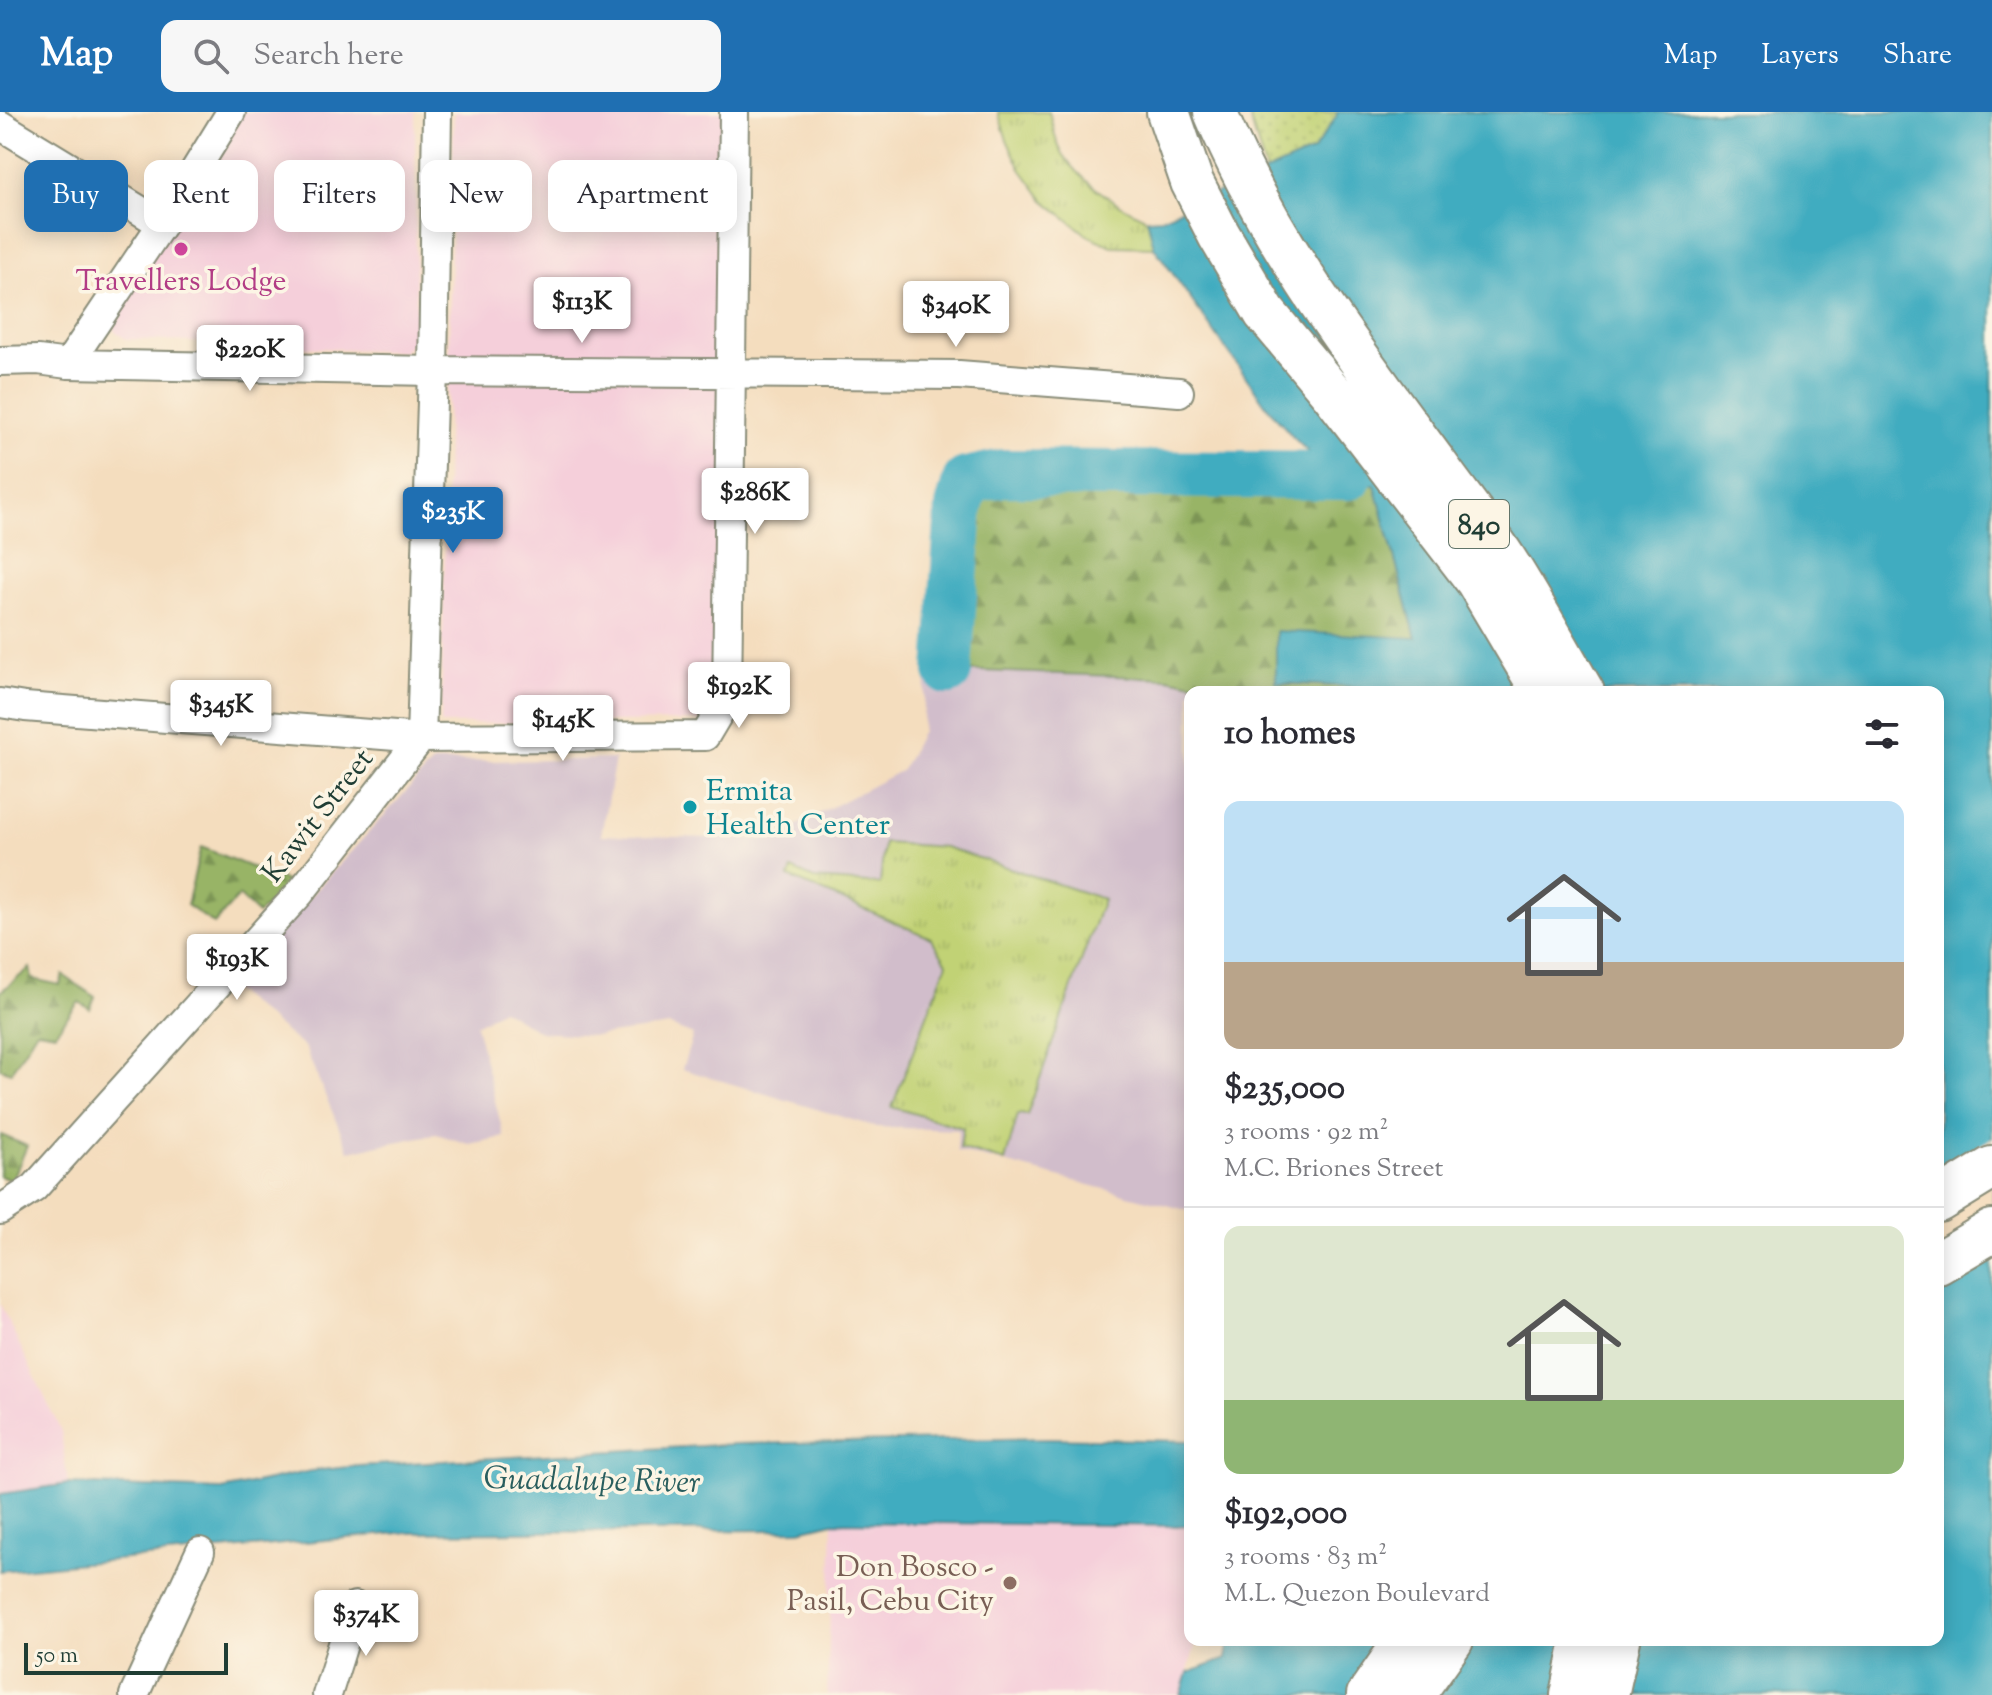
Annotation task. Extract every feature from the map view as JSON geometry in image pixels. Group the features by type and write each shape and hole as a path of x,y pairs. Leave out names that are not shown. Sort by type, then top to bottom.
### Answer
{"highway":[{"name":"840","path":"1168,112 1192,182 1265,313 1332,393 1477,581 1539,686"},
{"name":"840","path":"1215,112 1239,167 1267,219 1305,279 1363,365 1505,560 1579,686"},
{"path":"1944,1197 1992,1168"},
{"path":"1944,1259 1992,1231"},
{"path":"1368,1695 1402,1646"},
{"path":"1413,1695 1448,1646"},
{"path":"1572,1695 1582,1646"},
{"path":"1607,1695 1618,1646"}],"street":[{"path":"201,160 231,112"},
{"path":"421,738 433,371 437,112"},
{"path":"0,703 421,738 705,736 727,699 734,112"},
{"path":"0,125 144,213"},
{"path":"68,364 157,232"},
{"path":"0,361 433,371 959,375 1179,392"},
{"name":"Kawit Street","path":"0,1210 34,1188 300,893 421,738"},
{"path":"134,1695 200,1552"},
{"path":"327,1695 355,1606"}],"shaded area":[{"path":"240,112 415,112 415,339 403,352 126,339 115,332 112,320 166,232 258,232 258,160 210,160"},
{"path":"454,112 729,112 728,160 548,160 548,232 727,232 721,691 699,721 441,724 451,232 532,232 532,160 453,160"},
{"path":"927,669 1168,678 1209,686 1184,686 1184,1209 957,1151 958,1130 876,1127 682,1069 693,1035 670,1026 595,1036 540,1032 502,1009 476,1025 504,1137 469,1144 436,1134 349,1151 305,1048 228,986 433,762 615,759 601,835 787,840 788,830 902,770 922,731"},
{"path":"0,1304 61,1431 68,1484 0,1494"},
{"name":"Don Bosco - Pasil, Cebu City","path":"833,1522 1184,1526 1184,1646 1195,1646 1181,1695 827,1695"}],"green space":[{"path":"998,112 1049,112 1058,145 1071,165 1100,192 1147,219 1154,247 1111,246 1087,235 1044,200 1021,169"},
{"path":"1248,112 1337,112 1337,117 1313,151 1266,172"},
{"path":"975,485 1375,485 1416,638 1277,683 1341,686 1209,686 1168,678 956,670"},
{"path":"884,843 945,847 1103,899 1027,1115 1018,1114 1005,1161 960,1148 963,1128 892,1107 947,963 931,938 789,877 792,869 814,879 880,884"},
{"path":"201,847 291,883 258,914 239,896 214,924 187,905"},
{"path":"30,968 32,979 60,985 63,975 95,997 90,1009 79,1002 55,1033 37,1030 11,1072 0,1068 0,992"},
{"path":"1,1135 27,1146 12,1181 0,1176"}],"water":[{"path":"1337,112 1992,112 1992,1695 1181,1695 1188,1673 1226,1659 1228,1646 1944,1646 1944,686 1340,686 1276,683 1276,631 1416,638 1375,485 1349,476 1309,453 1293,437 1265,404 1154,247 1147,219 1161,218 1313,151"},
{"name":"Guadalupe River","path":"1049,1438 1184,1441 1184,1526 833,1522 800,1530 399,1533 0,1571 0,1494 68,1484 222,1490 311,1471 358,1466 735,1444"}],"pier":[{"path":"1992,1138 1992,1260 1944,1288 1944,1167"}],"waterway":[{"path":"948,671 959,507 966,481 1003,473 1349,476"}],"place":[{"name":"Travellers Lodge","path":"181,249"},
{"name":"Ermita Health Center","path":"690,807"},
{"name":"Don Bosco - Pasil, Cebu City","path":"1010,1583"}]}
